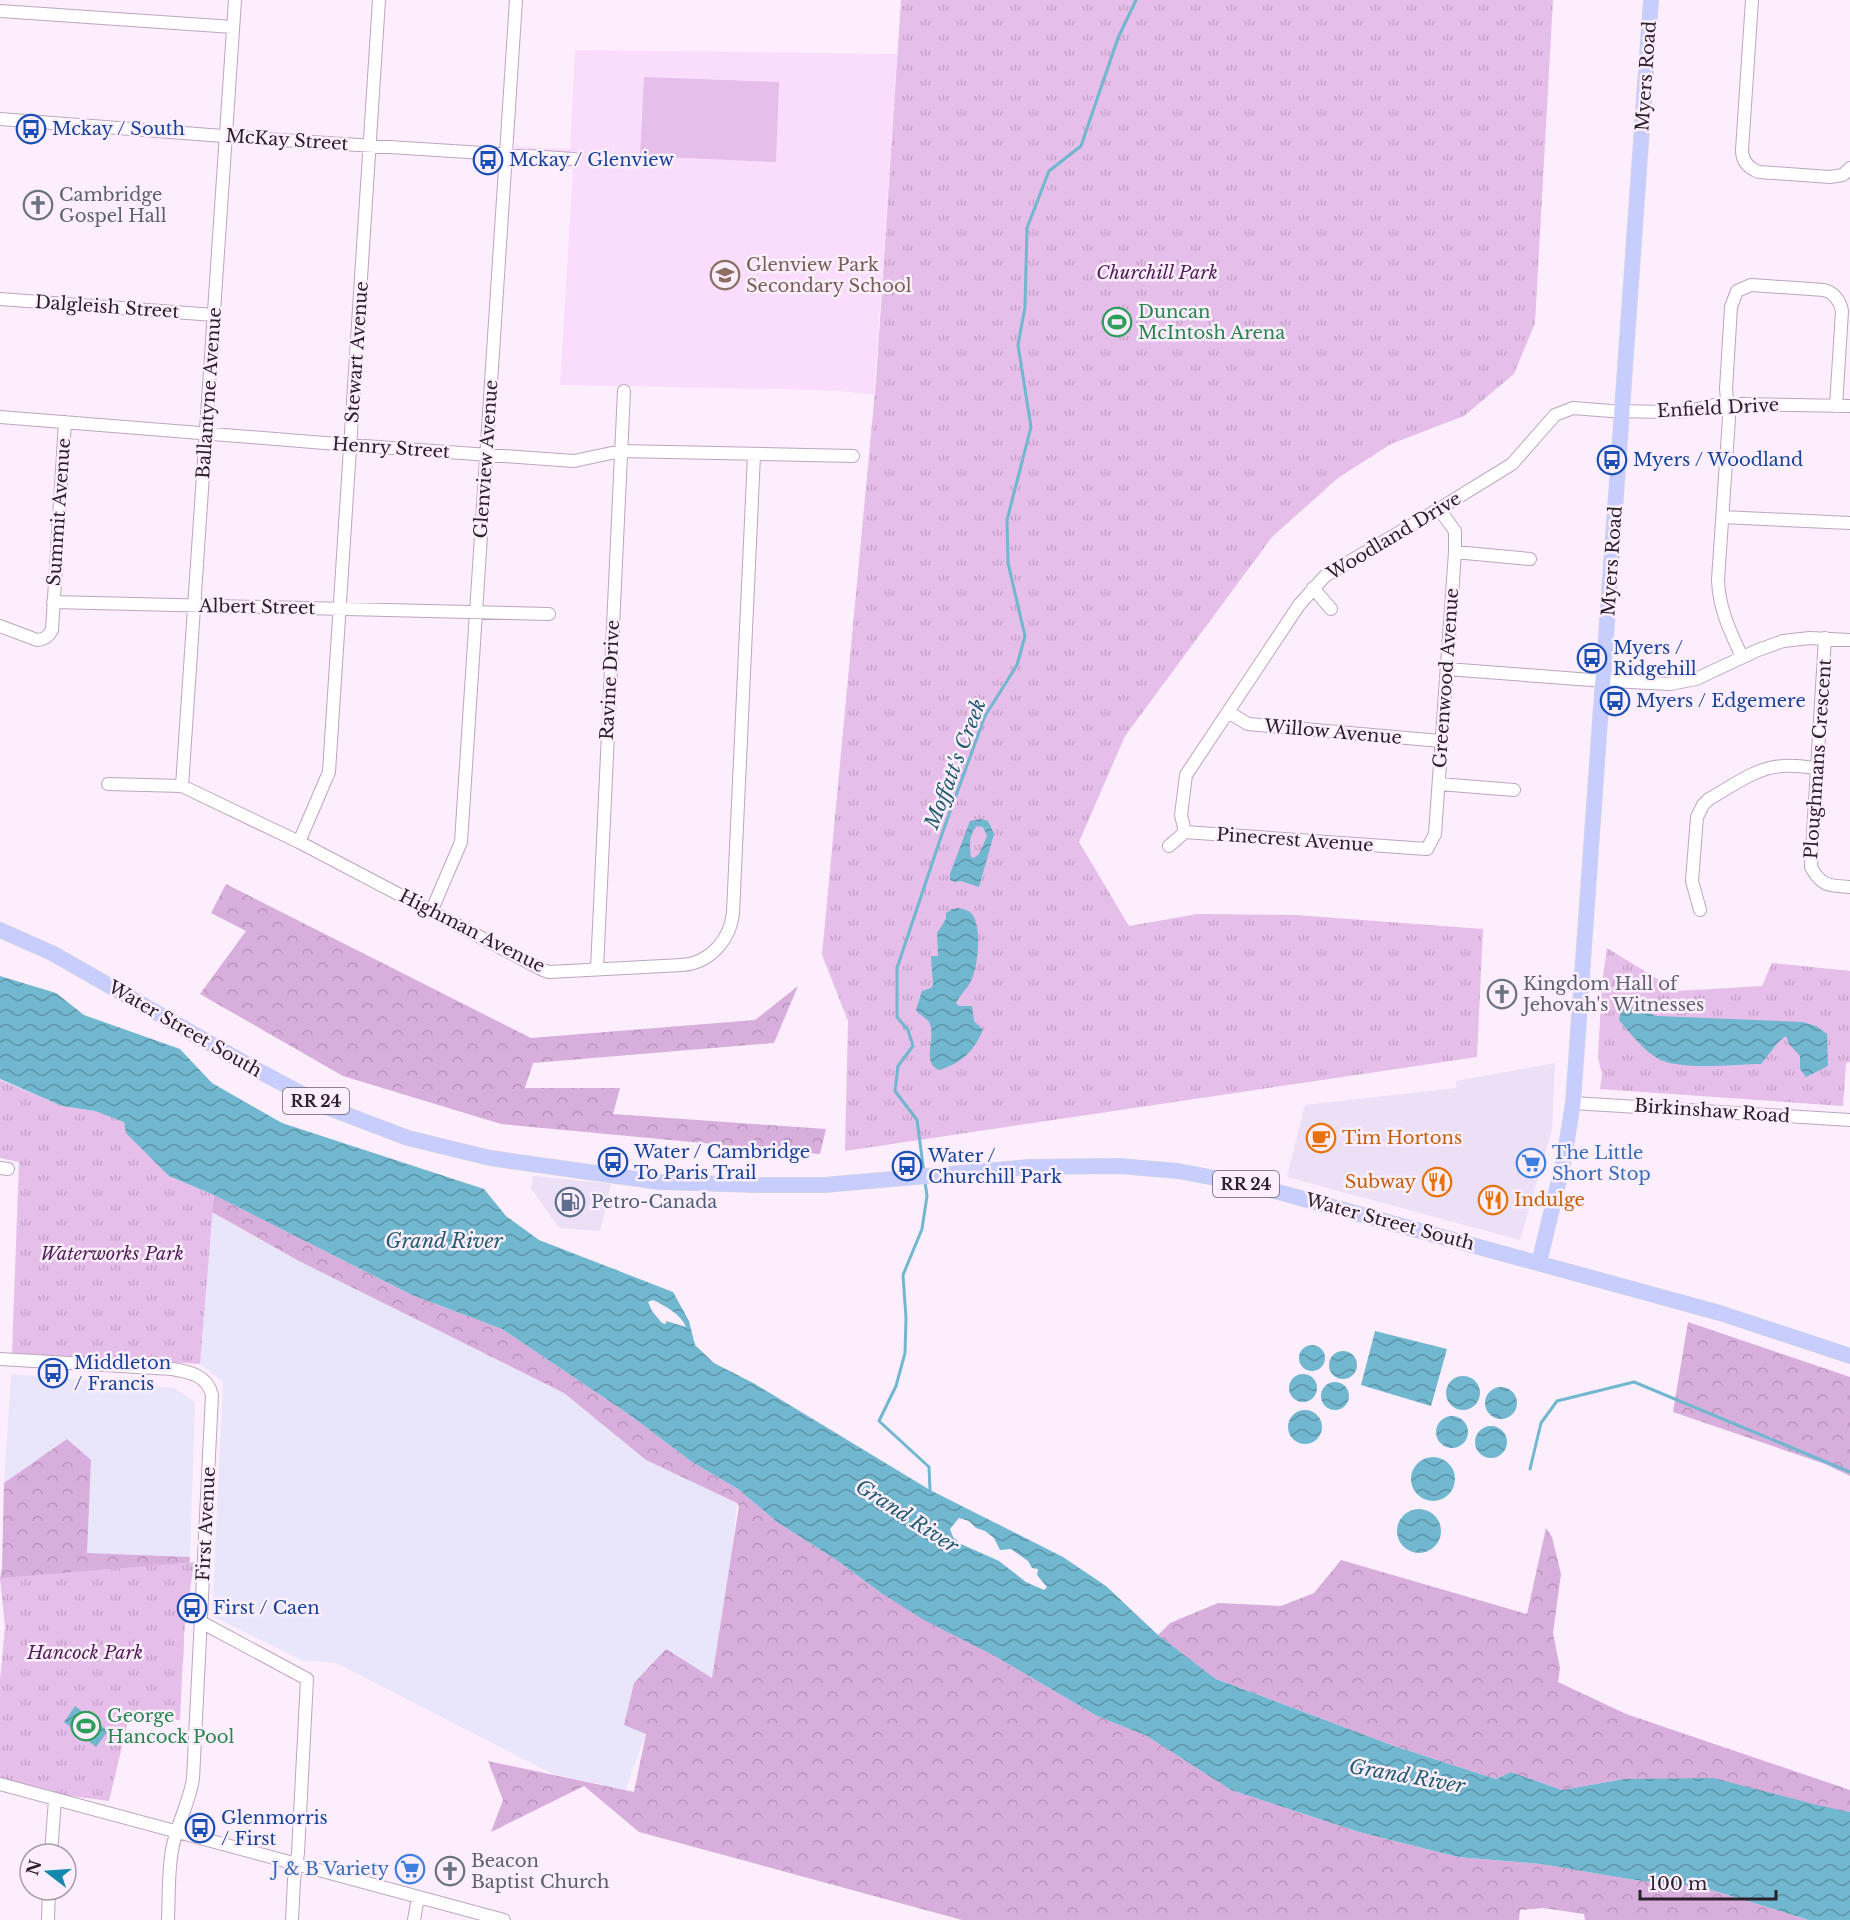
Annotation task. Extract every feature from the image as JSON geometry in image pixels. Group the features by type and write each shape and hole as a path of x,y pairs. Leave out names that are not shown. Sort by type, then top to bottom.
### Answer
{"main road":[{"name":"Myers Road","path":"1539,1263 1564,1160 1573,1102 1651,0"},
{"name":"Water Street South","path":"0,930 52,953 255,1069 329,1108 408,1138 490,1158 659,1182 757,1185 824,1185 1069,1165 1119,1166 1178,1172 1273,1190 1720,1313 1850,1356"}],"street":[{"path":"0,18 1,0"},
{"name":"Ballantyne Avenue","path":"182,786 235,0"},
{"name":"Stewart Avenue","path":"299,842 329,772 379,0"},
{"name":"Glenview Avenue","path":"431,912 461,842 516,0"},
{"path":"1752,0 1742,150 1744,161 1753,170 1759,172 1830,177 1843,175 1850,168"},
{"path":"0,11 233,27"},
{"name":"McKay Street","path":"0,119 574,159"},
{"path":"1742,657 1726,624 1718,592 1729,418 1726,388 1732,301 1737,291 1751,285 1824,290 1837,299 1842,311 1836,406"},
{"name":"Dalgleish Street","path":"0,299 214,315"},
{"name":"Ravine Drive","path":"597,969 624,391"},
{"name":"Enfield Drive","path":"1622,411 1679,412 1728,404 1850,406"},
{"name":"Woodland Drive","path":"1185,832 1181,815 1186,775 1299,605 1325,576 1512,464 1555,415 1573,408 1622,411"},
{"name":"Henry Street","path":"0,417 574,461 621,451 853,456"},
{"name":"Summit Avenue","path":"53,602 65,422"},
{"name":"Highman Avenue","path":"108,784 182,786 299,842 549,972 682,965 695,963 707,957 725,939 733,913 754,455"},
{"name":"Greenwood Avenue","path":"1427,849 1435,834 1455,552 1455,531 1439,509"},
{"path":"1722,517 1850,523"},
{"path":"1455,552 1530,559"},
{"path":"1313,588 1331,609"},
{"path":"0,626 37,640 43,639 49,636 52,630 53,602"},
{"name":"Albert Street","path":"53,602 549,614"},
{"path":"1447,669 1648,684 1679,683 1711,673 1742,657 1783,641 1825,638 1850,640"},
{"name":"Ploughmans Crescent","path":"1825,638 1811,867 1817,880 1831,886 1850,887"},
{"name":"Willow Avenue","path":"1228,712 1248,724 1441,741"},
{"path":"1700,910 1692,881 1697,817 1703,805 1709,799 1744,779 1767,769 1783,766 1816,768"},
{"path":"1439,784 1514,790"},
{"path":"1169,846 1185,832"},
{"name":"Pinecrest Avenue","path":"1185,832 1427,849"},
{"name":"Birkinshaw Road","path":"1573,1102 1850,1120"},
{"name":"First Avenue","path":"0,1359 172,1369 193,1374 204,1380 211,1388 193,1779 188,1804 172,1851 168,1920"},
{"path":"201,1622 307,1679 291,1920"},
{"path":"0,1784 504,1920"},
{"path":"52,1842 55,1798"},
{"path":"414,1920 418,1897"},
{"path":"48,1920 49,1902"}],"shaded area":[{"name":"Glenview Park Secondary School","path":"575,50 897,54 874,395 783,389 560,385 573,169 517,164 514,169 516,143 520,147 570,149"},
{"path":"1555,1063 1552,1130 1520,1240 1287,1177 1305,1105 1456,1088 1456,1081"},
{"path":"533,1176 611,1184 600,1231 559,1228 531,1188"},
{"path":"212,1212 299,1261 564,1393 646,1460 737,1503 732,1554 712,1678 646,1734 625,1790 553,1774 336,1663 302,1660 212,1616 223,1382 200,1364"},
{"path":"11,1374 175,1388 195,1403 190,1557 87,1553 4,1483"}],"green space":[{"name":"Churchill Park","path":"901,0 1553,0 1535,323 1514,374 1464,416 1391,444 1338,478 1272,537 1125,736 1079,842 1129,926 1197,914 1296,915 1483,929 1477,1057 845,1151 848,1021 822,955 876,381"},
{"path":"644,77 779,82 776,162 640,156"},
{"path":"226,884 531,1038 755,1020 798,986 774,1043 533,1063 525,1088 620,1088 613,1114 826,1129 820,1154 501,1124 343,1076 200,994 246,931 211,913"},
{"path":"1607,948 1677,991 1762,986 1772,963 1850,971 1850,1062 1846,1063 1843,1106 1600,1089 1602,1075 1598,1057 1602,983"},
{"name":"Waterworks Park","path":"0,1080 62,1106 95,1111 125,1122 169,1176 214,1195 200,1364 12,1353 19,1162 0,1158"},
{"path":"214,1195 412,1295 502,1329 627,1413 692,1462 738,1489 777,1522 838,1561 881,1593 1097,1716 1147,1736 1231,1790 1359,1832 1458,1857 1541,1864 1635,1880 1702,1887 1809,1920 1585,1920 1584,1914 1543,1908 1520,1910 1519,1920 962,1920 639,1832 584,1786 491,1832 503,1800 488,1761 634,1792 646,1734 624,1725 634,1683 666,1649 712,1678 739,1506 737,1503 646,1460 564,1393 299,1261 212,1212"},
{"path":"1688,1322 1850,1377 1850,1476 1825,1464 1673,1412"},
{"path":"67,1439 91,1460 87,1553 190,1557 185,1602 183,1663 0,1579 4,1483"},
{"path":"1546,1528 1552,1537 1561,1574 1553,1633 1560,1668 1558,1682 1626,1714 1850,1790 1850,1812 1624,1779 1562,1790 1511,1772 1496,1779 1394,1746 1216,1679 1158,1635 1170,1623 1218,1603 1281,1606 1314,1593 1341,1560 1527,1614"},
{"name":"Hancock Park","path":"194,1562 184,1633 180,1720 128,1721 109,1801 55,1794 0,1780 0,1681 5,1627 0,1578"}],"water":[{"path":"981,819 988,821 994,834 979,887 950,880 950,874 970,821","holes":["977,826 983,827 987,836 979,854 974,858 971,857 972,833"]},
{"path":"958,908 970,912 975,919 978,947 973,976 956,1003 959,1006 972,1006 974,1021 983,1030 966,1056 939,1070 931,1062 930,1024 916,1010 922,991 933,985 931,956 938,956 937,933 946,919 946,913"},
{"name":"Grand River","path":"0,976 56,993 84,1015 180,1049 212,1083 282,1123 484,1189 506,1216 539,1240 673,1292 689,1321 695,1345 714,1363 755,1384 930,1490 1063,1557 1106,1586 1158,1635 1216,1679 1394,1746 1496,1779 1511,1772 1562,1790 1624,1779 1713,1778 1850,1812 1850,1920 1809,1920 1702,1887 1635,1880 1541,1864 1458,1857 1359,1832 1231,1790 1147,1736 1097,1716 993,1655 924,1620 881,1593 838,1561 777,1522 738,1489 692,1462 627,1413 502,1329 412,1295 214,1195 169,1176 126,1133 124,1122 95,1111 62,1106 0,1079","holes":["653,1300 677,1314 686,1327 666,1321 666,1324 662,1323 648,1302","959,1518 969,1521 976,1528 994,1538 1000,1550 1011,1549 1028,1561 1032,1568 1038,1569 1037,1575 1047,1587 1044,1590 1026,1582 999,1561 961,1544 953,1537 950,1529"]},
{"path":"1628,1006 1657,1016 1803,1022 1816,1026 1827,1034 1828,1066 1806,1077 1800,1069 1800,1056 1789,1044 1786,1036 1761,1064 1694,1066 1669,1063 1648,1052 1619,1020 1621,1009"},
{"path":"1375,1331 1447,1349 1431,1406 1361,1385"},
{"path":"1312,1345 1321,1349 1325,1358 1321,1367 1312,1371 1303,1367 1299,1358 1303,1349"},
{"path":"1343,1351 1353,1355 1357,1365 1353,1375 1343,1379 1333,1375 1329,1365 1333,1355"},
{"path":"1303,1374 1313,1378 1317,1388 1313,1398 1303,1402 1293,1398 1289,1388 1293,1378"},
{"path":"1463,1376 1475,1381 1480,1393 1475,1405 1463,1410 1451,1405 1446,1393 1451,1381"},
{"path":"1335,1382 1345,1386 1349,1396 1345,1406 1335,1410 1325,1406 1321,1396 1325,1386"},
{"path":"1501,1387 1512,1392 1517,1403 1512,1414 1501,1419 1490,1414 1485,1403 1490,1392"},
{"path":"1305,1410 1317,1415 1322,1427 1317,1439 1305,1444 1293,1439 1288,1427 1293,1415"},
{"path":"1452,1416 1464,1420 1468,1432 1464,1444 1452,1448 1440,1444 1436,1432 1440,1420"},
{"path":"1491,1426 1503,1430 1507,1442 1503,1454 1491,1458 1479,1454 1475,1442 1479,1430"},
{"path":"1433,1457 1442,1458 1449,1463 1454,1470 1454,1488 1449,1495 1442,1500 1433,1501 1424,1500 1417,1495 1412,1488 1411,1479 1412,1470 1417,1463 1424,1458"},
{"path":"1419,1509 1434,1516 1441,1531 1434,1546 1419,1553 1404,1546 1397,1531 1404,1516"},
{"name":"George Hancock Pool","path":"75,1706 108,1731 96,1747 64,1722"}],"waterway":[{"name":"Moffatt's Creek","path":"924,1173 917,1120 895,1091 898,1066 913,1046 908,1030 897,1017 897,968 985,716 1017,665 1025,636 1008,563 1007,520 1031,427 1018,345 1025,307 1027,228 1049,171 1081,146 1118,38 1136,0"},
{"name":"Moffatt's Creek","path":"925,1182 927,1196 922,1229 903,1275 906,1318 905,1353 896,1386 879,1421 929,1467 930,1490"},
{"path":"1530,1469 1541,1423 1557,1401 1634,1382 1850,1472"}],"place":[{"name":"Mckay / South","path":"31,129"},
{"name":"Mckay / Glenview","path":"488,160"},
{"name":"Cambridge Gospel Hall","path":"38,205"},
{"name":"Glenview Park Secondary School","path":"725,275"},
{"name":"Duncan McIntosh Arena","path":"1117,322"},
{"name":"Myers / Woodland","path":"1612,460"},
{"name":"Myers / Ridgehill","path":"1592,658"},
{"name":"Myers / Edgemere","path":"1615,701"},
{"name":"Kingdom Hall of Jehovah's Witnesses","path":"1502,994"},
{"name":"Tim Hortons","path":"1321,1138"},
{"name":"Water / Cambridge To Paris Trail","path":"613,1162"},
{"name":"The Little Short Stop","path":"1531,1163"},
{"name":"Water / Churchill Park","path":"907,1166"},
{"name":"Subway","path":"1437,1182"},
{"name":"Indulge","path":"1493,1200"},
{"name":"Petro-Canada","path":"570,1202"},
{"name":"Middleton / Francis","path":"53,1373"},
{"name":"First / Caen","path":"192,1608"},
{"name":"George Hancock Pool","path":"86,1726"},
{"name":"Glenmorris / First","path":"200,1828"},
{"name":"J & B Variety","path":"410,1869"},
{"name":"Beacon Baptist Church","path":"450,1871"}]}
